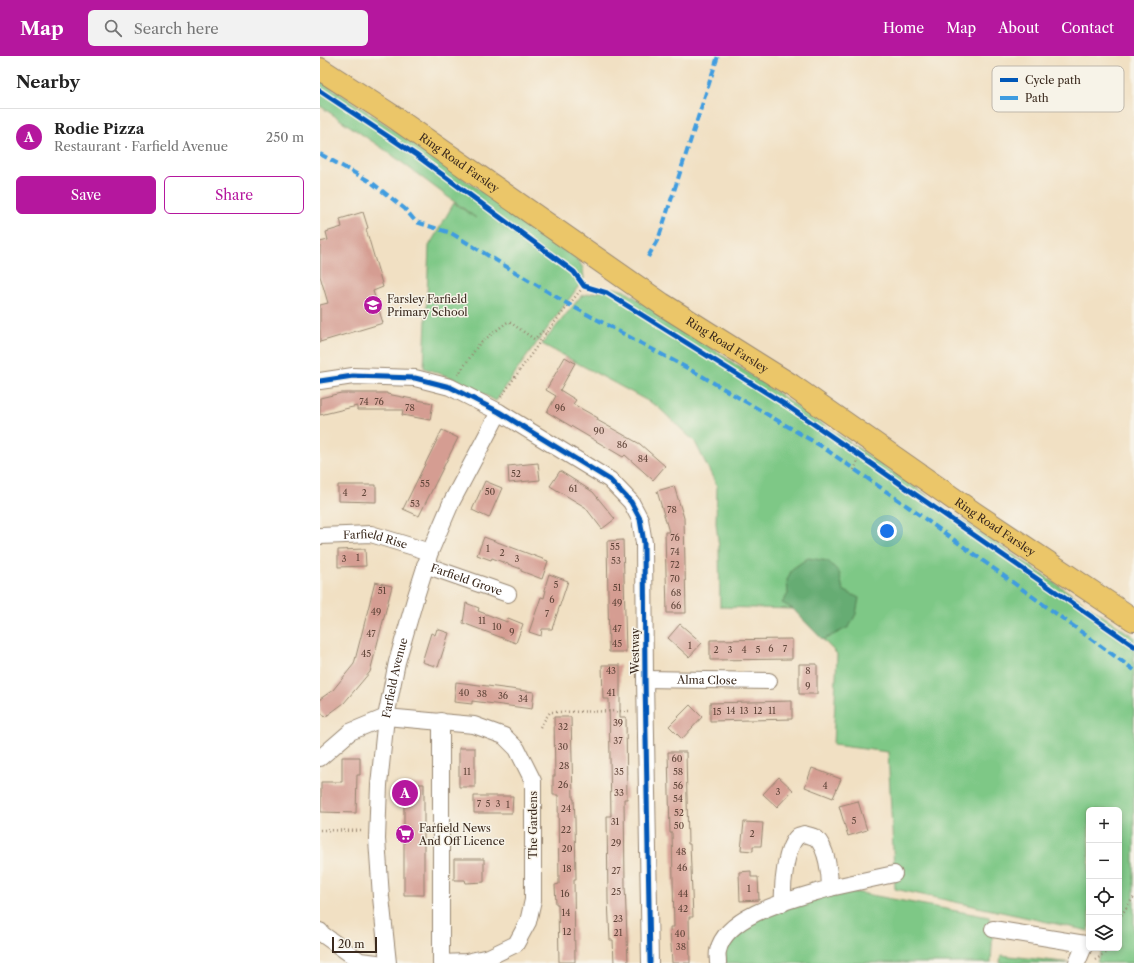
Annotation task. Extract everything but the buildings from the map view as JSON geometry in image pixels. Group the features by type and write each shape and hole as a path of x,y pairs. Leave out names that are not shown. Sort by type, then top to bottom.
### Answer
{"highway":[{"name":"Ring Road Farsley","path":"320,69 390,115 662,304 791,386 974,513 1134,620"}],"street":[{"name":"Westway","path":"320,381 353,376 415,378 450,387 496,411 610,480 631,502 640,519 644,543 650,963"},
{"name":"Farfield Avenue","path":"388,963 377,839 379,785 386,717 397,662 428,559 451,503 496,411"},
{"name":"Farfield Rise","path":"320,536 371,534 428,559"},
{"name":"Farfield Grove","path":"428,559 508,594"},
{"name":"Alma Close","path":"645,679 769,681"},
{"name":"The Gardens","path":"320,758 350,732 386,717 474,725 504,736 517,749 533,781 533,900 528,922 516,944 489,957 466,962 441,963"},
{"path":"441,721 441,963"},
{"path":"783,903 782,893 787,858 792,843 798,836 804,834 816,838 825,854 830,878 830,888"},
{"path":"718,963 717,951 723,938 735,925 757,912 830,888 894,874"},
{"path":"993,929 1085,944 1077,963"},
{"path":"320,931 360,961 377,963"}],"path":[{"path":"496,411 546,332 583,283 590,287"},
{"path":"450,387 479,344 506,323 512,323 534,339 543,331 546,332"},
{"path":"854,451 866,460"},
{"path":"854,470 860,456"},
{"path":"540,727 550,712 646,710"},
{"path":"320,830 377,831"},
{"path":"1121,915 1134,898"},
{"path":"1091,963 1107,951"}],"green space":[{"path":"320,80 577,258 583,268 584,279 496,401 458,380 424,368 429,246 454,203 476,218 388,152 320,106"},
{"path":"614,288 625,291 703,342 1134,637 1134,963 1097,962 1101,951 1122,951 1122,807 1086,807 1086,930 895,889 888,752 833,745 837,654 793,609 720,607 719,548 716,523 717,486 695,442 657,406 542,344 581,296"},
{"path":"808,558 828,561 839,572 843,590 859,598 856,614 849,627 823,640 793,609 782,603 788,594 787,580 792,569"},
{"path":"844,890 989,917 993,929 991,963 726,963 725,950 754,919"},
{"path":"1001,955 1072,963 1000,963"}],"marked path":[{"path":"648,257 659,237 718,56"},
{"path":"320,154 371,182 405,209 416,222 451,233 568,304 702,376 821,446 910,508 1134,670"}],"cycle path":[{"path":"320,91 416,155 574,272 584,286 607,293 786,405 1134,646"},
{"path":"320,381 353,376 415,378 450,387 499,412 610,480 631,502 640,519 644,543 650,963"}],"place":[{"name":"Farsley Farfield Primary School","path":"373,305"},
{"name":"Rodie Pizza","path":"405,793"},
{"name":"Farfield News And Off Licence","path":"405,834"}]}
